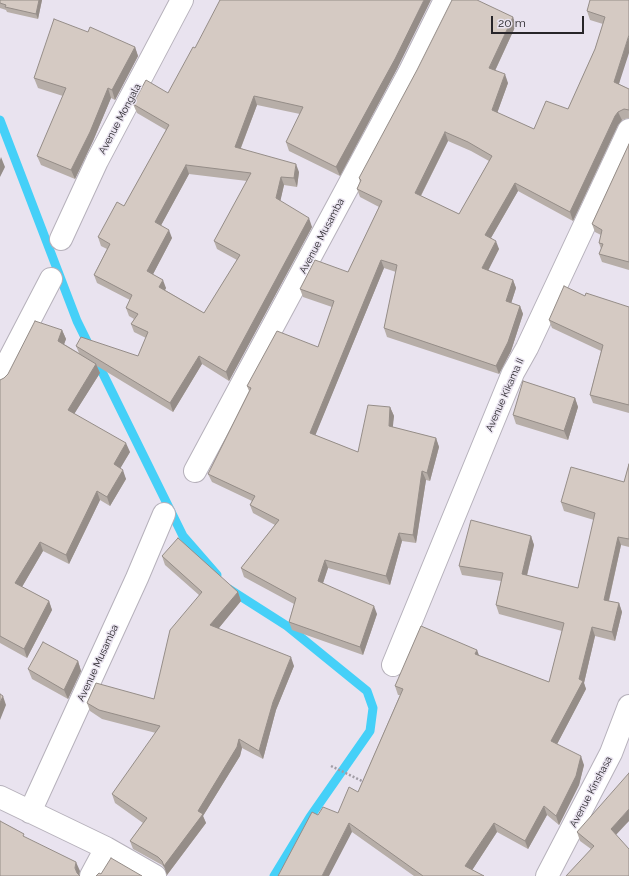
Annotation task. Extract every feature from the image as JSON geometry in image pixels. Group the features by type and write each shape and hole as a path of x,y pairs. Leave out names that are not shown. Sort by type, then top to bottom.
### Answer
{"street":[{"name":"Avenue Mongala","path":"61,239 97,161 182,0"},
{"name":"Avenue Musamba","path":"195,471 406,80 445,0"},
{"name":"Avenue Kikama II","path":"393,665 513,373 527,348 629,130"},
{"path":"0,377 51,279"},
{"name":"Avenue Musamba","path":"30,812 137,578 164,514"},
{"name":"Avenue Kinshasa","path":"547,876 612,753 629,706"},
{"path":"0,797 106,848 155,876"},
{"path":"91,876 106,848"}],"path":[{"path":"331,766 364,782"}],"building":[{"path":"0,0 39,0 36,14 5,7 6,5 0,3"},
{"path":"220,0 424,0 395,59 336,167 286,142 303,107 254,96 235,147 296,164 294,178 281,177 276,198 309,218 226,372 199,356 170,403 76,346 81,337 138,356 148,332 131,324 138,314 126,308 132,295 94,275 110,244 98,237 117,202 124,206 169,125 133,104 146,80 168,93 193,47 195,48","holes":["186,165 251,173 214,241 240,255 204,313 159,287 163,280 147,271 169,230 155,222"]},
{"path":"452,0 477,0 513,17 489,68 505,74 492,110 534,129 546,101 568,109 595,49 605,17 587,11 590,0 629,0 629,35 614,82 629,89 629,110 624,109 618,112 615,116 570,212 515,183 485,235 496,241 482,268 513,280 506,301 520,306 508,342 496,366 384,328 397,265 381,260 310,433 358,452 368,405 390,407 389,426 436,438 427,473 422,471 413,535 399,533 386,576 325,560 318,581 374,606 360,647 289,622 296,598 241,568 279,520 250,505 255,496 208,474 251,388 247,386 277,331 318,347 334,301 300,289 315,260 348,272 382,201 357,189 361,180 359,178 417,70","holes":["445,132 468,142 492,156 459,214 415,193"]},
{"path":"54,19 88,32 90,27 135,47 112,90 108,88 90,132 71,170 37,156 66,88 34,78"},
{"path":"629,144 629,262 599,254 603,244 599,243 602,230 592,224"},
{"path":"564,286 585,296 586,293 629,307 629,405 590,395 603,345 549,320"},
{"path":"35,321 62,330 58,341 96,364 68,410 126,443 114,464 123,470 107,497 97,491 66,555 40,542 15,583 49,601 24,649 0,636 0,380 8,374"},
{"path":"523,381 575,398 564,431 513,415"},
{"path":"629,464 629,539 618,537 604,600 619,603 612,632 592,627 579,679 583,681 551,741 581,756 576,776 556,816 544,806 525,841 494,823 465,866 484,876 423,876 349,823 322,876 278,876 312,812 318,815 323,807 338,813 349,787 358,792 403,689 395,686 421,626 477,650 475,654 549,682 564,623 496,605 503,573 459,566 471,520 531,536 522,574 578,588 595,513 561,502 571,467 624,482"},
{"path":"178,538 238,592 210,625 291,657 273,702 259,751 239,739 237,747 198,811 203,814 164,866 158,857 130,841 147,818 112,794 160,726 99,710 87,703 96,683 154,699 170,630 202,592 162,556"},
{"path":"43,642 78,661 64,690 28,669"},
{"path":"0,694 3,696 0,703"},
{"path":"629,773 629,809 611,829 629,849 629,876 566,876 594,846 577,832"},
{"path":"0,821 24,834 23,836 76,862 75,868 80,876 0,876"},
{"path":"111,858 142,876 96,876 99,873 101,874"}],"waterway":[{"path":"0,120 77,321 183,536 217,575"},
{"path":"229,589 287,626 367,691 373,708 370,731 310,817 274,876"}]}
